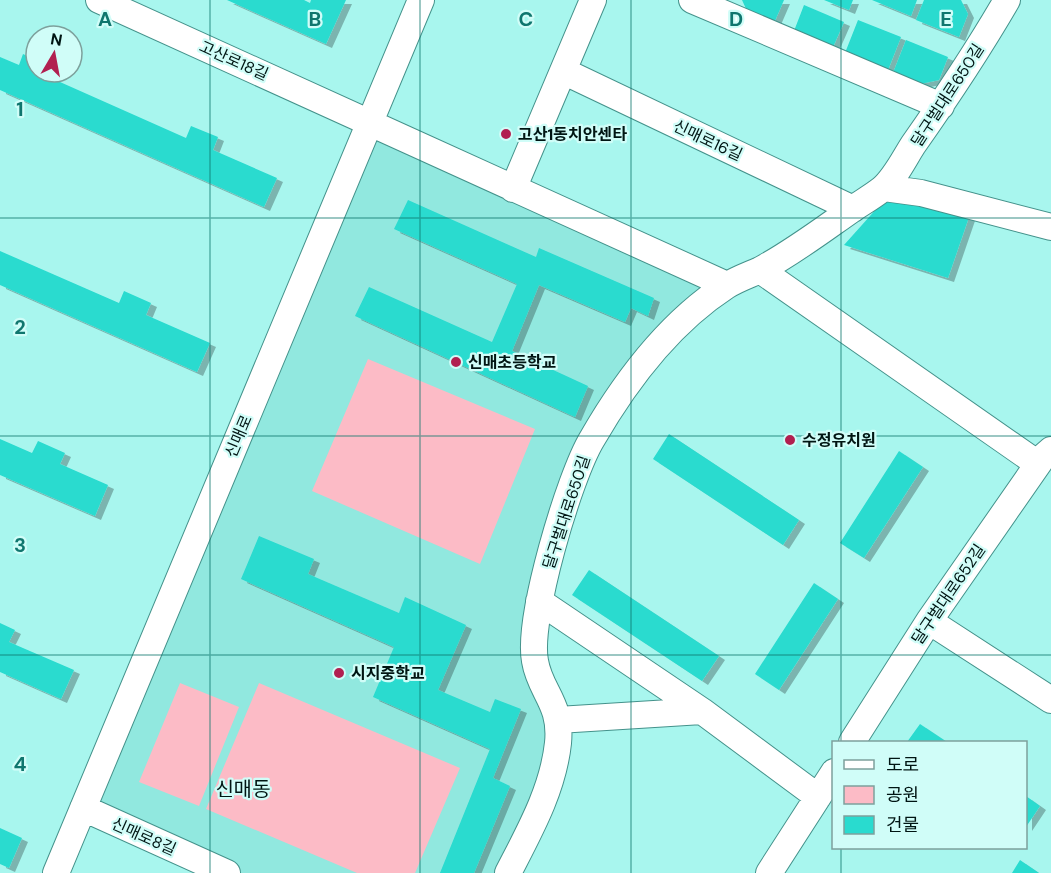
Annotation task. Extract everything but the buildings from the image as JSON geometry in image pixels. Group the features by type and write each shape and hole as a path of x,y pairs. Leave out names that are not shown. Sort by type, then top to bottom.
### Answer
{"street":[{"name":"고산로18길","path":"99,0 369,120"},
{"name":"신매로","path":"56,873 421,0"},
{"path":"513,189 593,0"},
{"path":"692,0 721,6 941,106"},
{"name":"달구벌대로650길","path":"508,873 548,789 558,743 558,720 554,702 535,664 532,636 539,600 577,466 591,439 654,349 727,285 760,270 808,241 884,188 941,106 1004,1"},
{"name":"신매로16길","path":"563,71 853,209"},
{"path":"369,120 513,189 727,285"},
{"path":"884,188 921,193 1051,227"},
{"path":"760,270 1045,457"},
{"name":"달구벌대로652길","path":"853,741 928,621 1045,457"},
{"path":"539,600 702,711 818,797"},
{"path":"928,621 1051,700"},
{"path":"558,720 702,711"},
{"path":"769,873 832,775"},
{"name":"신매로8길","path":"83,808 212,870"}],"shaded area":[{"path":"369,120 727,285 591,439 536,611 558,720 508,873 236,873 83,808"}],"green space":[{"path":"368,359 535,429 480,564 312,491"},
{"path":"180,683 239,707 199,806 139,782"},
{"path":"259,683 460,768 415,873 357,873 206,809"}],"place":[{"name":"고산1동치안센타","path":"506,134"},
{"name":"신매초등학교","path":"456,362"},
{"name":"수정유치원","path":"790,440"},
{"name":"시지중학교","path":"339,673"}],"district":[{"name":"신매동","path":"243,789"}]}
